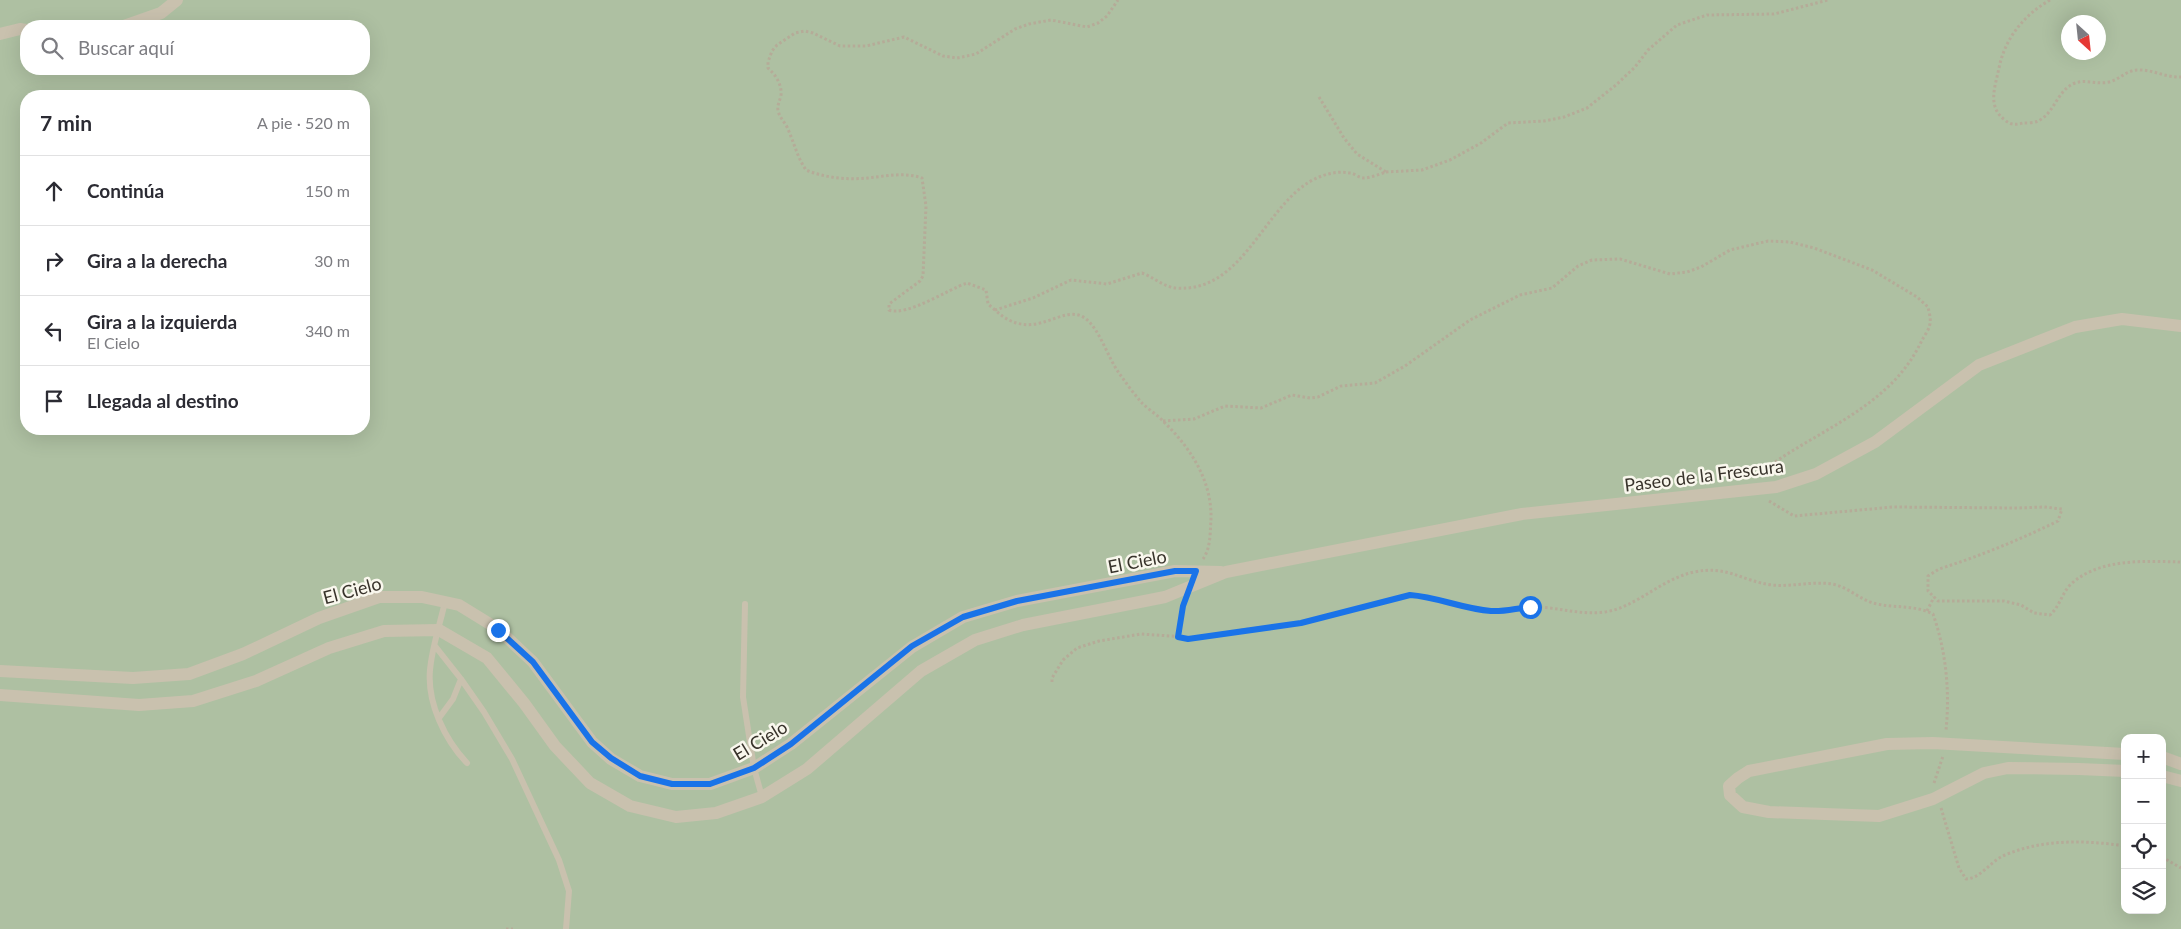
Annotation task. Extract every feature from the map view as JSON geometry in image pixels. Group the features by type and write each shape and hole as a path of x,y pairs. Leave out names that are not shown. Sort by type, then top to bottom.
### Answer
{"street":[{"path":"141,20 161,13 177,0"},
{"path":"0,34 20,29"},
{"name":"Paseo de la Frescura","path":"1226,572 1522,514 1776,486 1816,474 1875,442 1979,365 2075,327 2122,319 2181,326"},
{"name":"El Cielo","path":"0,671 133,678 189,674 243,654 319,618 379,597 422,596 459,605 498,630 533,662 592,742 611,758 640,776 672,784 710,784 754,768 791,744 912,646 963,617 1017,601 1175,571 1226,572"},
{"path":"0,695 139,705 193,701 256,681 329,648 384,631 439,630 487,658 524,703 555,746 590,783 630,806 676,817 716,813 762,797 807,769 921,671 975,640 1023,625 1165,597 1226,572"},
{"path":"2121,754 1945,744 1887,744 1749,771 1729,786 1730,795 1743,807 1778,812 1879,816 1936,797 1984,773 2008,768 2079,768 2121,771"},
{"path":"2008,768 2010,748"},
{"path":"2166,758 2181,764"},
{"path":"2166,777 2181,780"}],"lane":[{"path":"445,602 430,670 432,692 439,718 454,749 467,763"},
{"path":"745,604 743,696 754,768 762,797"},
{"path":"434,646 461,678 484,712 512,760 559,860 569,891 566,929"},
{"path":"439,718 453,699 461,678"}],"path":[{"path":"1118,0 1107,16 1098,23 1087,27 1051,20 1029,24 1015,29 976,54 966,57 943,56 904,37 866,46 840,46 805,31 795,33 777,45 769,57 768,68 776,77 780,86 781,96 777,108 806,170 830,177 866,178 911,174 922,178 926,206 924,276 889,304 889,310 894,312 906,310 967,283 986,290 988,304 1013,323 1027,326 1041,324 1064,315 1077,315 1085,318 1092,325 1116,369 1141,402 1163,421 1199,466 1210,496 1211,532 1206,555 1196,571"},
{"path":"994,310 1033,298 1071,280 1107,284 1142,273 1174,288 1197,287 1211,282 1226,272 1250,248 1289,198 1306,184 1322,176 1338,172 1351,173 1363,178 1386,172 1422,170 1450,160 1482,143 1508,123 1544,121 1564,117 1587,108 1616,85 1658,40 1682,23 1707,15 1774,14 1828,0"},
{"path":"2050,0 2029,13 2016,28 2000,64 1993,98 1994,108 2008,123 2017,124 2038,121 2052,108 2056,98 2074,84 2086,81 2107,83 2118,79 2130,70 2142,70 2173,78 2181,77"},
{"path":"1319,98 1344,138 1357,154 1386,172"},
{"path":"1163,421 1194,419 1224,406 1261,408 1292,395 1310,398 1318,397 1341,386 1375,383 1405,366 1470,320 1520,295 1552,288 1578,266 1592,260 1620,259 1670,274 1686,272 1701,267 1730,250 1768,241 1790,242 1814,248 1872,270 1917,297 1928,307 1930,324 1917,352 1906,368 1866,406 1761,472 1758,488 1772,504 1794,516 1892,507 2044,507 2062,509 2058,521 2012,543 1939,569 1928,576 1928,591 1938,601 2004,601 2022,605 2034,613 2050,615 2057,608 2060,597 2086,573 2101,567 2142,561 2181,562"},
{"path":"1052,682 1052,678 1063,660 1077,648 1099,641 1142,634 1199,638 1239,630 1301,623 1410,595 1426,596 1464,607 1492,611 1530,607 1585,613 1607,612 1636,601 1658,586 1676,577 1711,569 1735,573 1771,585 1831,584 1842,586 1876,604 1916,608 1933,614 1944,652 1947,689 1945,744 1941,765 1934,783 1936,797 1959,868 1966,879 1976,878 2004,855 2049,842 2096,842 2121,845"},
{"path":"1178,637 1183,606 1190,587"},
{"path":"1927,611 1934,597"},
{"path":"2166,859 2181,868"},
{"path":"506,929 514,929"}],"green space":[{"path":"0,0 2181,0 2181,929 0,929"}],"route":[{"path":"498,630 533,662 592,742 611,758 640,776 672,784 710,784 754,768 791,744 912,646 963,617 1017,601 1175,571 1196,571 1183,606 1178,637 1188,639 1221,635 1239,630 1255,630 1301,623 1353,608 1410,595 1426,596 1464,607 1492,611 1530,607"}]}
